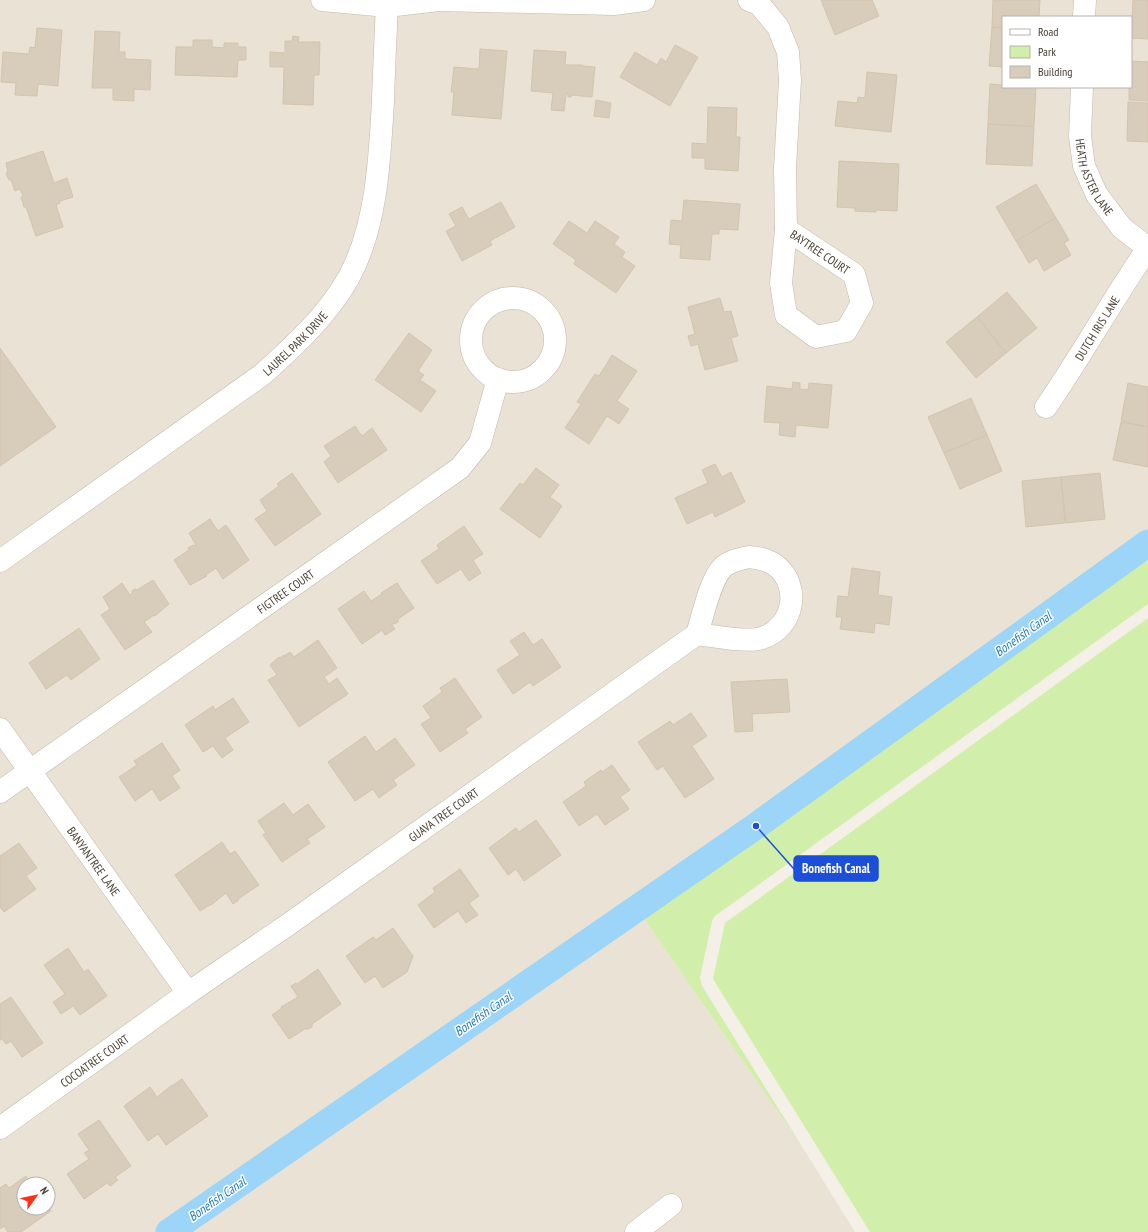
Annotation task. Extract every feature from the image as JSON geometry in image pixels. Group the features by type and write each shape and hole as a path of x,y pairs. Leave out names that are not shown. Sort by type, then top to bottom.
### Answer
{"street":[{"path":"322,0 387,3 439,0 614,4 644,0"},
{"name":"BAYTREE COURT","path":"749,0 759,4 778,27 788,52 790,80 785,168 786,229 781,283 786,315 816,337 846,331 862,303 854,274 786,229"},
{"path":"1084,16 1085,0"},
{"name":"LAUREL PARK DRIVE","path":"0,561 263,374 296,344 325,312 349,276 362,245 371,211 378,171 381,134 387,3"},
{"name":"HEATH ASTER LANE","path":"1082,88 1080,136 1084,166 1097,195 1122,228 1148,248"},
{"name":"DUTCH IRIS LANE","path":"1046,407 1071,371 1122,286 1148,248"},
{"name":"FIGTREE COURT","path":"0,792 460,468 480,443 498,379"},
{"path":"748,557 762,558 774,565 784,575 790,587 792,600 789,613 782,625 773,634 760,639 747,639 697,634 714,578 723,567 735,560 748,557"},
{"name":"GUAVA TREE COURT","path":"188,993 289,924 697,634"},
{"name":"BANYANTREE LANE","path":"0,729 188,993"},
{"name":"COCOATREE COURT","path":"0,1128 188,993"},
{"path":"636,1232 671,1205"}],"shaded area":[{"path":"0,0 1148,0 1148,548 937,694 636,907 803,1148 855,1232 0,1232"}],"green space":[{"path":"1148,548 1148,604 715,916 712,921 700,978 702,986 803,1148 636,907 937,694"},
{"path":"1148,618 1148,1232 870,1232 713,979 725,923"}],"building":[{"path":"821,0 872,0 879,16 835,35"},
{"path":"993,0 1040,0 1039,16 1002,16 1002,28 992,27"},
{"path":"1133,0 1148,0 1148,39 1132,38"},
{"path":"992,27 1002,28 1002,67 989,66"},
{"path":"37,28 62,30 58,86 38,84 37,96 15,95 16,83 1,82 3,52 29,54 30,47 35,48"},
{"path":"95,31 120,32 119,52 125,52 125,59 151,60 150,90 134,89 134,101 113,100 113,88 92,88"},
{"path":"293,36 299,37 298,42 320,42 319,75 314,75 313,105 283,104 284,67 270,67 270,52 285,53 285,41 292,41"},
{"path":"193,40 212,40 212,47 224,48 224,43 238,43 238,47 246,47 246,60 238,60 237,77 175,75 176,47 193,47"},
{"path":"675,45 698,57 670,106 620,77 635,52 657,65 661,58 666,62"},
{"path":"480,49 507,51 501,119 452,115 454,92 451,92 454,67 479,69"},
{"path":"534,50 566,52 565,65 595,67 592,97 572,95 571,97 568,97 568,94 566,94 564,111 551,110 553,93 531,91"},
{"path":"1132,61 1148,62 1148,101 1129,100 1129,88 1132,88"},
{"path":"867,72 897,75 891,132 835,126 838,101 857,103 858,97 865,98"},
{"path":"990,84 1002,85 1002,88 1036,88 1034,126 988,124"},
{"path":"596,100 611,103 609,118 594,116"},
{"path":"1128,102 1148,103 1148,142 1127,141"},
{"path":"708,107 737,108 736,137 740,137 738,171 705,169 705,158 692,158 692,143 707,144"},
{"path":"988,124 1034,127 1032,166 986,164"},
{"path":"43,151 54,183 67,178 73,197 60,201 60,203 56,205 63,227 36,236 26,207 24,207 21,197 23,196 20,189 15,191 11,180 9,180 6,173 8,172 6,163"},
{"path":"839,161 899,164 897,211 855,211 855,208 837,207"},
{"path":"1036,184 1056,218 1016,241 996,207"},
{"path":"684,200 740,204 738,230 719,229 719,234 712,234 710,260 680,258 681,245 669,244 671,220 682,221"},
{"path":"501,202 515,227 490,241 492,245 462,261 446,231 456,226 449,214 462,207 469,219"},
{"path":"1056,218 1069,240 1064,243 1071,255 1044,271 1037,258 1029,263 1016,241"},
{"path":"569,221 587,233 595,221 619,237 614,244 625,252 622,257 635,266 616,293 574,264 576,260 553,244"},
{"path":"1007,292 1037,328 1006,353 977,317"},
{"path":"720,298 724,312 731,311 738,336 731,338 738,361 705,370 698,344 691,346 688,336 695,334 688,307"},
{"path":"977,317 1006,353 976,378 946,342"},
{"path":"409,333 432,350 418,371 424,375 420,380 436,391 421,412 375,380"},
{"path":"0,348 56,427 0,466"},
{"path":"612,355 637,371 617,401 629,409 619,424 607,416 589,444 565,428 581,404 577,402 595,374 599,376"},
{"path":"793,382 800,383 800,389 808,390 809,383 832,385 828,428 796,425 795,437 779,435 780,423 764,422 767,386 792,389"},
{"path":"1128,383 1148,387 1148,427 1121,421"},
{"path":"971,398 987,435 944,453 928,417"},
{"path":"1121,422 1148,427 1148,467 1113,460"},
{"path":"355,426 362,436 372,428 387,450 338,483 324,462 331,456 324,446"},
{"path":"987,435 1002,471 960,489 944,453"},
{"path":"715,464 722,477 731,472 745,502 715,517 713,512 687,524 675,498 708,483 702,470"},
{"path":"536,468 559,485 550,497 562,506 540,538 500,509 520,483 523,485"},
{"path":"292,473 321,514 275,546 255,519 267,511 260,500 279,486 277,484"},
{"path":"1100,473 1105,519 1066,523 1061,477"},
{"path":"1061,477 1065,523 1026,527 1022,481"},
{"path":"210,519 218,531 226,525 249,560 223,579 216,568 206,575 207,576 190,585 174,560 189,550 188,548 196,545 189,533"},
{"path":"464,526 483,554 473,560 481,573 469,581 461,569 437,584 421,561 439,549 437,545"},
{"path":"852,568 880,572 878,595 892,597 889,625 875,623 874,633 840,629 842,617 836,617 838,596 848,597"},
{"path":"153,580 169,604 155,616 154,615 144,622 152,632 125,650 101,615 110,609 103,597 122,583 130,595 135,589 137,590"},
{"path":"397,583 414,608 398,619 398,622 391,624 395,629 385,635 382,630 362,644 338,609 364,591 371,601"},
{"path":"79,628 100,659 71,680 67,675 46,689 29,663"},
{"path":"524,632 533,645 542,639 561,667 533,686 530,682 513,694 497,670 520,655 510,641"},
{"path":"318,640 337,668 324,677 329,684 337,678 348,694 299,727 268,680 277,675 270,665 279,657 280,658 290,652 294,657"},
{"path":"455,678 482,717 465,729 468,733 440,752 421,724 431,718 423,706 442,692 440,688"},
{"path":"787,679 790,712 752,714 753,731 735,732 731,682"},
{"path":"233,698 249,722 225,738 233,750 222,758 213,746 203,752 185,725 213,706 215,710"},
{"path":"691,713 707,736 692,746 714,779 685,798 663,766 657,770 638,742 670,721 673,725"},
{"path":"365,736 376,752 395,738 415,765 393,780 397,785 379,798 373,789 355,801 328,762"},
{"path":"162,743 180,770 172,776 180,788 160,801 152,789 135,801 119,777 137,765 134,761"},
{"path":"612,765 630,790 620,797 629,809 605,825 597,814 579,826 563,802 586,786 584,782 601,770 602,772"},
{"path":"284,803 293,815 308,804 325,827 307,839 310,843 282,862 263,835 266,833 258,821"},
{"path":"536,820 561,855 524,881 516,869 508,875 489,848 516,828 519,832"},
{"path":"222,842 230,854 235,851 259,885 233,904 226,893 211,905 200,911 175,875"},
{"path":"19,843 37,868 26,876 36,889 4,912 0,907 0,856"},
{"path":"460,869 479,896 469,903 478,915 466,923 458,911 434,928 418,905 435,892 433,888"},
{"path":"393,928 413,956 407,972 383,988 375,976 365,983 346,956 373,937 376,940"},
{"path":"68,948 84,972 88,969 107,996 80,1015 73,1006 61,1014 53,1002 65,994 44,965"},
{"path":"318,969 341,1004 312,1024 312,1027 305,1029 289,1039 272,1015 282,1008 281,1007 298,997 291,986 296,983 297,984"},
{"path":"11,997 43,1043 22,1057 11,1041 6,1044 2,1039 0,1040 0,1004"},
{"path":"182,1079 208,1116 166,1145 158,1134 148,1141 124,1106 150,1087 157,1097"},
{"path":"99,1120 131,1166 115,1177 118,1180 110,1186 107,1183 84,1199 67,1174 89,1159 84,1153 89,1150 78,1134"},
{"path":"16,1183 16,1216 44,1216 21,1232 8,1232 4,1226 0,1229 0,1188 6,1184 9,1188"}],"waterway":[{"name":"Bonefish Canal","path":"169,1232 756,826 1148,543"}],"place":[{"name":"Bonefish Canal","path":"756,826"}]}
